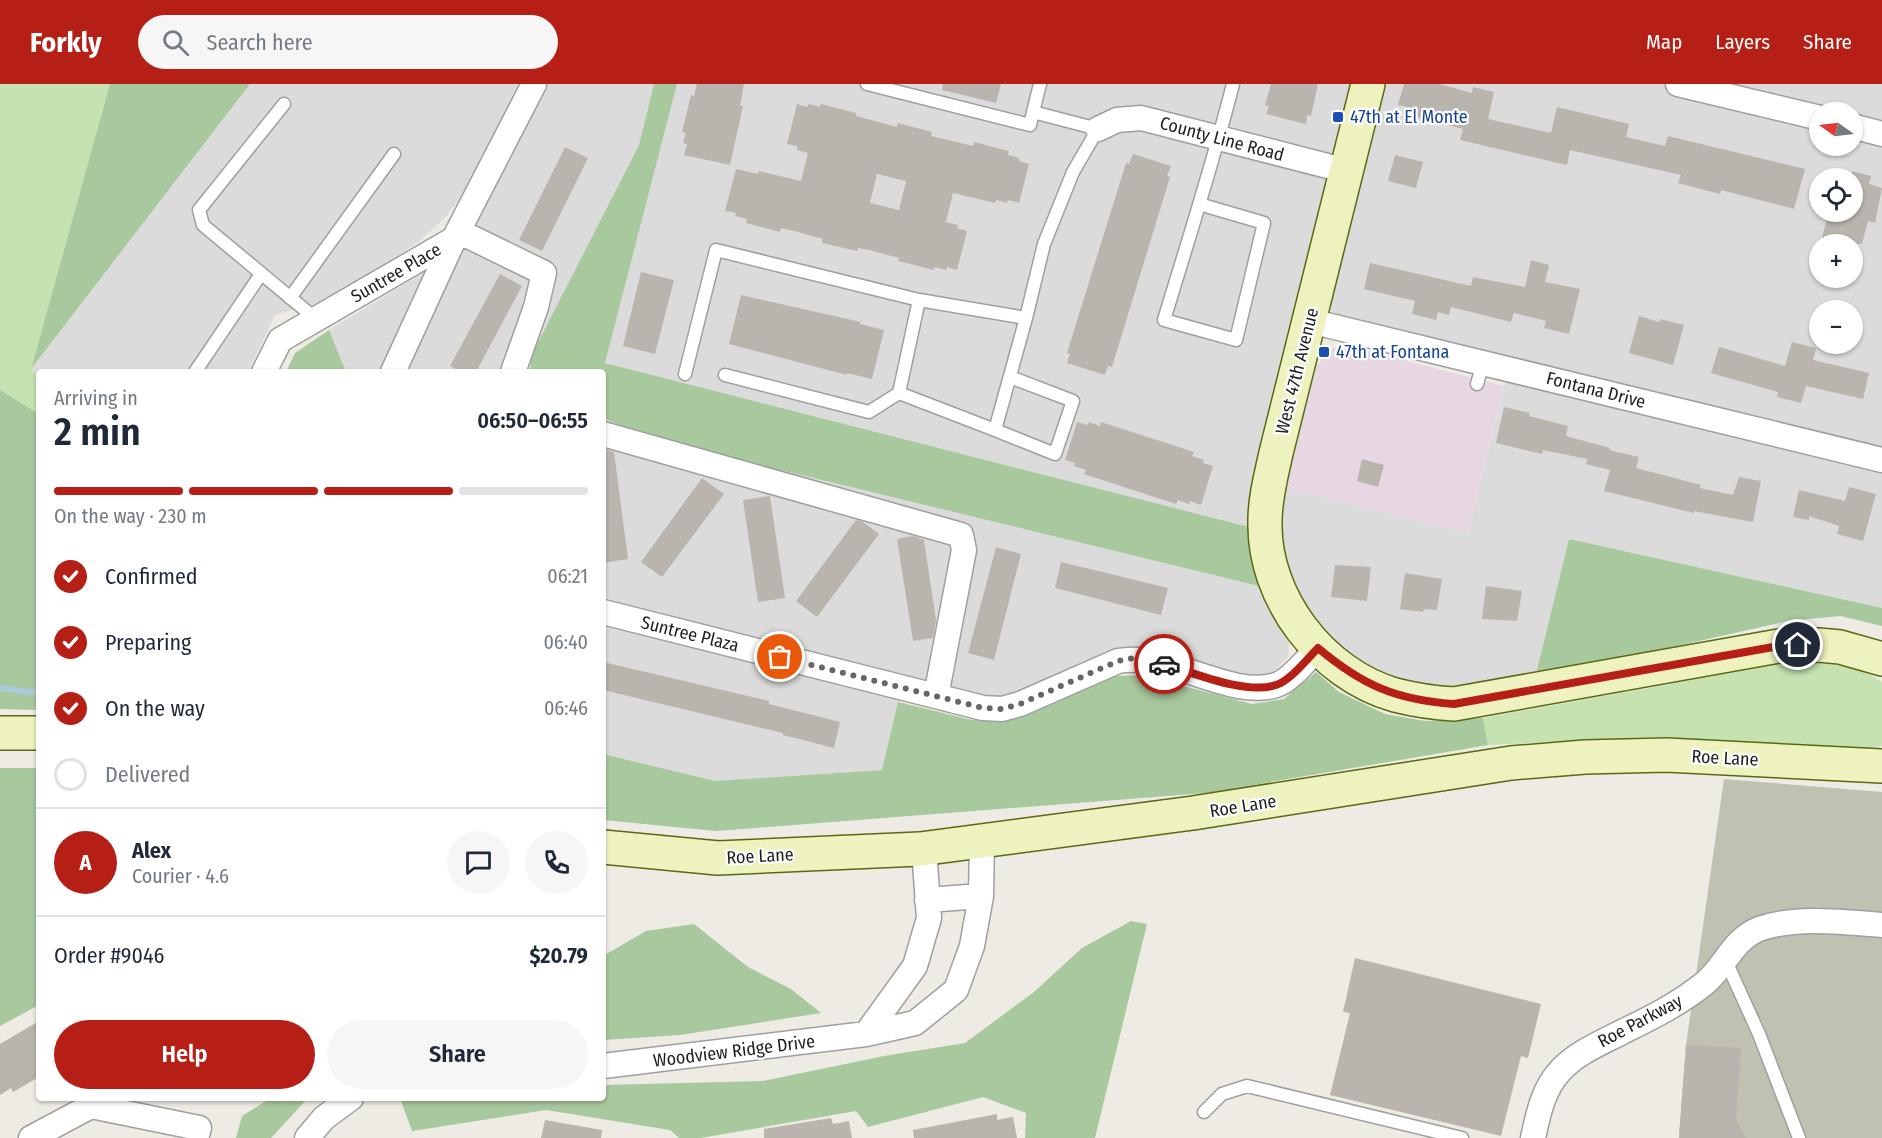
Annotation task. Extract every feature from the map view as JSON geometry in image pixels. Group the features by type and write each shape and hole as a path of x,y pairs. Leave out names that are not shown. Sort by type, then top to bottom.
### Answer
{"street":[{"name":"Suntree Place","path":"266,369 280,340 456,235 534,84"},
{"name":"West 47th Avenue","path":"1368,84 1267,491 1264,522 1275,580 1286,605 1318,648 1342,669 1394,695 1454,704 1779,646 1840,646 1882,660"},
{"path":"1678,84 1809,115"},
{"name":"County Line Road","path":"1098,129 1118,120 1141,118 1347,171"},
{"path":"1863,129 1882,134"},
{"path":"394,369 456,235 544,273 536,307 514,369"},
{"name":"Fontana Drive","path":"1310,321 1480,374 1882,460"},
{"path":"606,435 961,535 964,550 936,696"},
{"name":"Suntree Plaza","path":"606,613 983,708 1002,709 1020,704 1118,661 1134,658 1160,663 1236,685 1256,688 1278,685 1318,648"},
{"path":"0,733 36,733"},
{"name":"Roe Lane","path":"606,847 718,858 920,849 1193,813 1511,764 1585,757 1666,755 1882,766"},
{"name":"Woodview Ridge Drive","path":"606,1066 866,1034 915,1023 956,990 972,946 981,896 982,841"},
{"path":"866,1034 915,966 929,918 925,863 920,849"},
{"path":"927,900 981,896"},
{"name":"Roe Parkway","path":"1533,1138 1542,1101 1560,1071 1587,1050 1670,1008 1707,982 1740,940 1759,929 1777,925 1829,921 1882,925"},
{"path":"307,1138 324,1119 347,1101"},
{"path":"31,1138 91,1106 198,1128 196,1138"}],"lane":[{"path":"867,84 1030,125 1040,84"},
{"path":"1200,204 1264,223 1236,340 1164,320 1200,204 1233,84"},
{"path":"284,104 199,210 203,225 316,319"},
{"path":"995,430 1044,244 1073,172 1098,129 1034,112"},
{"path":"290,298 394,154"},
{"path":"685,374 716,250 919,300 1026,318"},
{"path":"197,369 261,274"},
{"path":"725,375 869,412 898,393 919,300"},
{"path":"898,393 1054,454 1073,400 1010,376"},
{"path":"1725,959 1759,1034 1799,1138"},
{"path":"1204,1112 1222,1094 1247,1086 1462,1138"}],"shaded area":[{"path":"250,84 654,84 639,145 530,358 531,369 345,369 329,330 461,250 529,118 444,219 418,242 335,298 275,315 249,369 36,369 36,373 31,369"},
{"path":"677,84 1351,84 1249,496 1249,527 605,363"},
{"path":"1382,84 1882,84 1882,608 1569,539 1535,678 1445,690 1372,675 1328,643 1299,603 1282,563 1277,522 1283,488 1468,533 1511,360 1341,319 1331,310 1329,297"},
{"path":"1333,348 1357,348 1504,386 1468,533 1283,488 1314,369"},
{"path":"606,419 657,440 1259,586 1289,643 1288,657 1271,674 1255,677 1166,653 1122,648 1010,699 988,701 905,679 882,770 715,781 606,755"},
{"path":"1724,779 1882,792 1882,1138 1681,1138 1679,1135 1686,1045"}],"green space":[{"path":"0,84 110,84 31,369 36,373 36,412 0,390"},
{"path":"110,84 250,84 31,369"},
{"path":"654,84 677,84 605,363 1249,527 1259,586 657,440 606,419 606,369 531,369 530,358 639,145"},
{"path":"329,330 345,369 287,369 295,353"},
{"path":"0,390 36,412 36,710 0,709"},
{"path":"1569,539 1882,608 1882,626 1840,616 1788,621 1535,678"},
{"path":"1769,663 1813,663 1842,666 1882,682 1882,746 1859,750 1651,737 1488,745 1483,718 1671,684"},
{"path":"1316,672 1339,692 1385,714 1425,721 1483,718 1488,745 1206,793 716,831 606,820 606,755 715,781 882,770 898,702 972,720 1006,721 1114,676 1141,675 1252,704 1284,699"},
{"path":"0,768 36,768 36,1007 0,1026"},
{"path":"1131,921 1147,924 1095,1138 1025,1138 1026,1113 983,1097 868,1127 856,1111 701,1138 679,1138 670,1130 546,1110 412,1131 401,1101 606,1101 606,1085 763,1081 884,1056 965,1043 1034,992 1082,948"},
{"path":"694,924 748,967 791,989 821,1013 680,1035 606,1040 606,954 646,931"},
{"path":"266,1101 305,1101 271,1138 236,1138 242,1116"}],"building":[{"path":"697,84 744,84 740,106 743,106 730,165 684,155 687,144 683,143 686,133 682,132 691,95 694,96"},
{"path":"943,84 1001,84 996,103 942,90"},
{"path":"1271,84 1318,84 1311,116 1307,115 1306,124 1266,114 1269,106 1265,105"},
{"path":"1404,84 1439,84 1472,93 1473,87 1494,92 1488,119 1551,133 1557,107 1629,124 1626,137 1665,146 1668,136 1805,169 1794,209 1721,190 1720,194 1678,183 1681,175 1570,150 1567,165 1460,140 1463,129 1415,117 1416,109 1398,105"},
{"path":"797,104 820,107 821,104 897,127 898,123 932,132 931,136 973,146 974,142 1009,151 1008,155 1029,164 1019,203 996,200 995,203 953,193 946,222 958,225 957,228 967,231 957,270 934,267 934,270 898,261 899,258 869,250 858,248 857,251 822,243 823,239 794,231 781,228 780,232 746,223 747,219 735,216 736,213 725,211 736,169 758,174 759,171 801,181 808,153 797,150 797,146 787,144","holes":["877,174 906,181 899,210 870,203"]},
{"path":"565,147 588,158 542,251 519,240"},
{"path":"1133,154 1171,166 1167,176 1170,177 1112,367 1108,366 1105,375 1067,363 1070,354 1067,353 1126,163 1129,164"},
{"path":"1395,155 1423,162 1416,188 1388,181"},
{"path":"1863,174 1871,176 1869,184 1882,188 1875,223 1868,221 1863,240 1863,234 1823,234 1826,222 1863,222"},
{"path":"1531,260 1549,265 1545,282 1580,289 1569,334 1544,328 1546,321 1514,313 1511,322 1451,307 1449,315 1438,312 1436,320 1412,314 1415,301 1364,289 1370,263 1471,286 1473,277 1525,287"},
{"path":"641,272 674,280 655,354 623,346"},
{"path":"500,274 522,286 478,369 456,369 450,366"},
{"path":"741,295 852,320 884,330 872,379 847,373 847,375 729,344"},
{"path":"1639,316 1659,322 1660,319 1684,325 1673,365 1629,353"},
{"path":"1792,342 1809,346 1809,354 1814,354 1813,360 1869,373 1863,399 1806,386 1801,403 1777,397 1778,392 1711,373 1719,347 1785,366"},
{"path":"1504,407 1568,426 1566,436 1639,457 1636,468 1701,485 1700,488 1733,495 1739,477 1761,481 1753,522 1694,511 1694,513 1604,491 1610,470 1586,464 1587,459 1543,450 1542,454 1496,443"},
{"path":"1077,422 1088,425 1089,422 1100,426 1101,422 1194,452 1192,456 1213,466 1201,505 1178,500 1176,504 1084,474 1086,470 1065,460"},
{"path":"606,450 614,452 628,559 606,563"},
{"path":"1362,459 1384,465 1378,487 1357,481"},
{"path":"702,478 724,494 662,577 641,562"},
{"path":"1849,487 1876,494 1863,541 1837,534 1839,526 1809,516 1809,520 1793,517 1799,490 1845,501"},
{"path":"770,496 785,598 758,602 743,500"},
{"path":"856,520 863,522 879,534 817,617 796,601"},
{"path":"913,536 924,540 936,620 933,638 913,641 897,539"},
{"path":"996,547 1021,554 994,660 968,653"},
{"path":"1061,562 1168,588 1161,615 1055,588"},
{"path":"1335,565 1371,567 1367,601 1331,597"},
{"path":"1405,573 1442,579 1437,610 1424,609 1423,612 1400,609"},
{"path":"1486,586 1522,591 1517,621 1482,619"},
{"path":"606,663 769,701 769,704 840,722 834,748 783,735 783,733 606,691"},
{"path":"1355,958 1541,1004 1528,1058 1521,1056 1501,1136 1330,1095 1350,1013 1343,1012"},
{"path":"36,1023 36,1079 13,1092 11,1088 0,1095 0,1044"},
{"path":"1686,1045 1741,1048 1736,1120 1746,1138 1679,1138"},
{"path":"997,1114 997,1120 1013,1117 1017,1138 914,1138 913,1130"},
{"path":"831,1118 833,1124 849,1121 852,1138 764,1138 764,1129"},
{"path":"545,1120 602,1130 601,1138 541,1138"}],"waterway":[{"path":"0,688 36,693"}],"way so far":[{"path":"780,657 983,708 1002,709 1020,704 1118,661 1134,658 1164,664"}],"place":[{"name":"47th at El Monte","path":"1338,117"},
{"name":"47th at Fontana","path":"1324,352"}],"route":[{"path":"1164,664 1236,685 1256,688 1278,685 1318,648 1342,669 1394,695 1454,704 1779,646 1798,645"}]}
